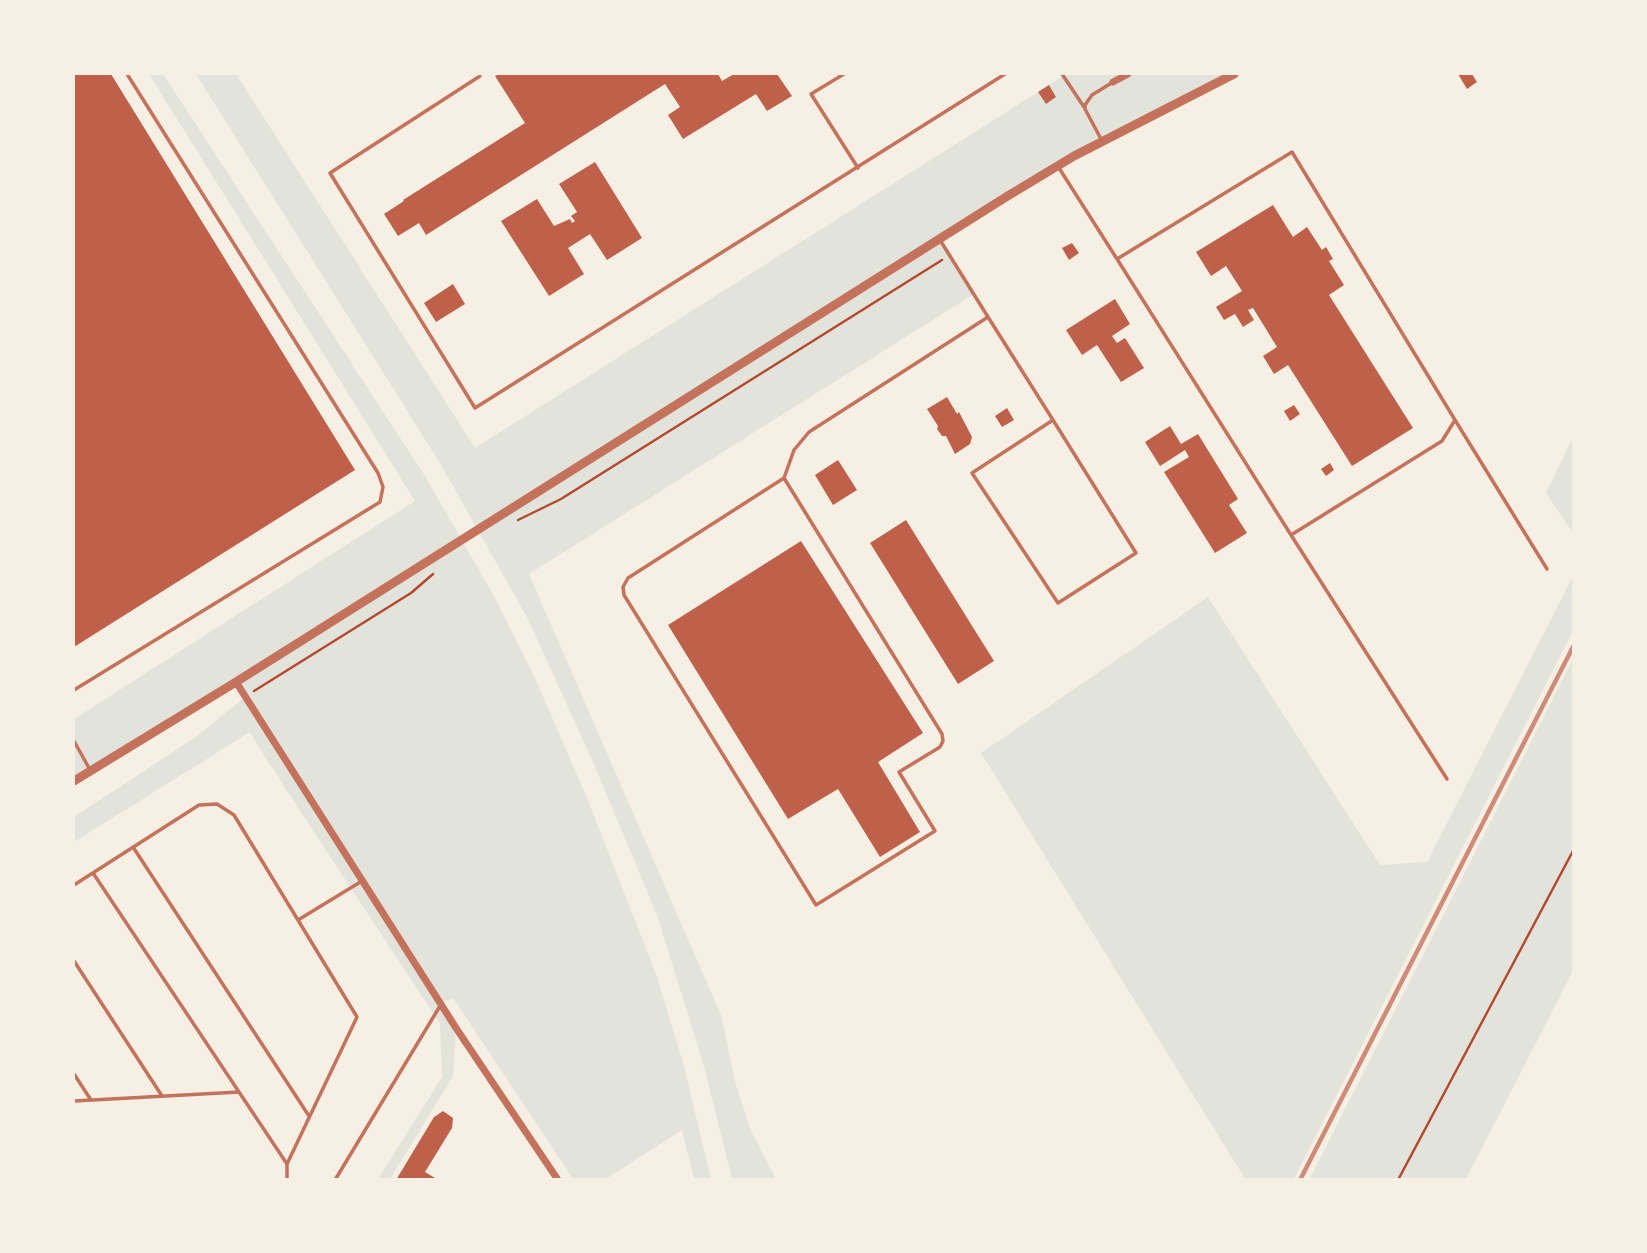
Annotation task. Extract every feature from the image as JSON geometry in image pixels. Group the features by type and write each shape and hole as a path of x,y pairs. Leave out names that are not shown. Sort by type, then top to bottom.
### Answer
{"street":[{"path":"1114,82 1128,74"},
{"path":"1216,74 1231,75"},
{"path":"74,781 1058,166 1231,75"},
{"path":"236,682 441,1004 558,1180"}],"lane":[{"path":"74,690 380,502 383,486 378,473 127,74"},
{"path":"844,74 811,94 858,168"},
{"path":"480,76 330,173 475,408 1005,74"},
{"path":"1063,74 1102,141"},
{"path":"1085,109 1089,97 1114,82"},
{"path":"1116,259 1292,152 1547,569"},
{"path":"1058,166 1447,779"},
{"path":"939,239 1053,420 1136,553 1058,603 972,473 1053,420"},
{"path":"784,478 942,734 943,741 940,747 899,772 935,831 816,905 624,595 623,587 628,578 784,478 794,450 809,432 988,317"},
{"path":"1291,535 1442,441 1455,420"},
{"path":"74,741 90,770"},
{"path":"74,885 199,805 217,804 234,815 357,1017 287,1164 287,1180"},
{"path":"133,847 309,1116"},
{"path":"93,873 287,1164"},
{"path":"298,920 362,880"},
{"path":"74,961 162,1096"},
{"path":"335,1180 441,1004"},
{"path":"74,1074 91,1100"},
{"path":"74,1101 239,1092"}],"path":[{"path":"513,524 535,510 561,499 950,256"},
{"path":"245,697 411,593 434,572"},
{"path":"1398,1180 1573,849"}],"shaded area":[{"path":"149,74 163,74 425,476 494,596 535,678 587,798 656,974 684,1066 711,1179 694,1179 682,1130 606,1179 573,1179 453,998 441,1004 456,1028 453,1076 390,1179 378,1179 442,1077 440,1024 250,732 74,842 74,817 197,736 245,697 236,682 74,781 74,719 415,501"},
{"path":"196,74 236,74 475,448 1038,92 1046,104 1056,97 1049,85 1067,74 1216,74 1227,77 1165,108 939,238 974,294 529,574 721,1015 736,1085 751,1131 776,1179 732,1179 703,1063 657,915 593,762 528,619 441,465"},
{"path":"1573,437 1573,533 1546,493"},
{"path":"1573,576 1573,631 1294,1179 1244,1179 981,753 1208,597 1380,865 1427,862"},
{"path":"1573,659 1573,971 1466,1179 1309,1180"}],"building":[{"path":"74,74 111,74 355,470 74,647"},
{"path":"718,74 722,81 734,74 777,74 792,96 767,111 756,94 683,139 668,115 680,107 665,84 426,235 419,223 398,236 384,214 525,123 495,76"},
{"path":"1458,74 1472,74 1477,82 1467,89"},
{"path":"1049,85 1056,97 1046,104 1038,92"},
{"path":"595,162 642,238 607,260 590,234 568,248 584,274 549,296 501,221 537,199 554,226 570,219 572,223 575,221 571,216 577,212 559,184"},
{"path":"1273,205 1293,237 1307,227 1322,250 1326,247 1333,259 1329,261 1344,285 1329,295 1413,428 1352,466 1288,365 1274,374 1263,356 1277,347 1253,308 1248,310 1254,320 1243,327 1235,314 1224,320 1216,307 1242,291 1226,266 1211,276 1196,252"},
{"path":"1072,243 1079,253 1069,260 1062,248"},
{"path":"453,284 465,304 436,322 424,303"},
{"path":"1115,299 1130,324 1112,336 1117,343 1125,338 1144,368 1121,382 1097,345 1082,355 1066,330"},
{"path":"947,397 957,414 959,412 972,437 970,444 955,454 927,409"},
{"path":"1294,405 1300,414 1290,421 1284,411"},
{"path":"1007,408 1014,420 1002,427 995,416"},
{"path":"1170,426 1181,444 1198,434 1238,499 1229,505 1247,533 1215,553 1164,472 1189,457 1185,450 1160,466 1145,442"},
{"path":"838,460 857,490 833,505 815,475"},
{"path":"1330,463 1334,470 1326,476 1321,469"},
{"path":"906,520 994,661 958,684 870,543"},
{"path":"801,541 923,733 878,762 920,832 880,857 838,789 788,819 668,625"},
{"path":"443,1111 453,1118 452,1128 425,1172 435,1178 434,1180 396,1180 434,1117"}],"railway":[{"path":"1300,1180 1574,645"}]}
